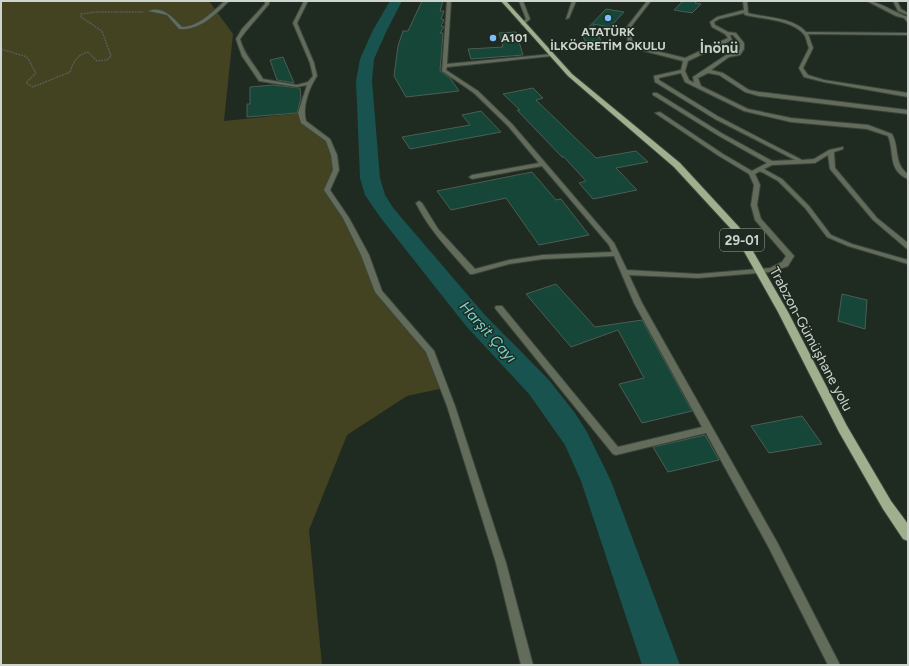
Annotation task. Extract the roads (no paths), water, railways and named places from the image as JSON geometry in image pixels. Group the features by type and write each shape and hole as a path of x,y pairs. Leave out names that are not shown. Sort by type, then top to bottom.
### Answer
{"main road":[{"name":"Trabzon-Gümüşhane yolu","path":"503,1 508,4 523,24 570,76 677,165 736,229 760,271 843,429 887,504 908,536"}],"street":[{"path":"150,11 162,11 170,14 181,28 188,28 209,18 227,1"},
{"path":"267,1 267,4 238,39 240,50 244,58 253,66 261,80 297,86 310,83"},
{"path":"306,1 295,23 312,63 315,76 310,83 300,113 303,122 328,140 334,155 336,170 327,190 346,218 365,255 379,292 430,351 451,406 501,563 527,665"},
{"path":"449,1 444,71 476,92 510,125 612,244 638,303 773,545 834,665"},
{"path":"521,1 528,19 523,24"},
{"path":"649,1 628,28 630,42 646,50 686,60 730,39 727,33"},
{"path":"745,1 746,14 782,21 798,27 805,34 810,48 801,68 806,76 824,81 908,95"},
{"path":"869,1 883,9 908,18"},
{"path":"895,1 899,10 908,18"},
{"path":"699,88 695,78 728,56 738,54 742,49 742,43 734,34 727,33 712,26 712,22 718,18 746,11"},
{"path":"805,34 908,34"},
{"path":"445,66 552,55"},
{"path":"686,60 683,71 687,81 746,110 769,116 843,126 868,127 890,134 894,141 894,159 898,171 908,177"},
{"path":"683,71 656,77 657,81 717,118 800,161"},
{"path":"707,71 721,74 747,91 759,94 908,112"},
{"path":"655,94 721,135 771,163"},
{"path":"625,272 698,276 771,270 785,264 790,256 776,238 758,220 754,205 757,186 752,172 697,140 658,113"},
{"path":"752,172 771,163 815,161 831,151 841,148"},
{"path":"831,151 832,168 875,219 908,247"},
{"path":"472,177 543,164"},
{"path":"760,168 780,180 807,207 829,236 850,245 908,262"},
{"path":"419,203 426,219 436,232 473,272 509,262 543,256 617,254"},
{"path":"499,308 616,451 709,430"}],"lane":[{"path":"567,18 574,1"}],"waterway":[{"name":"Harşit Çayı","path":"396,1 380,30 367,59 364,81 370,178 375,195 387,213 475,320 539,387 565,421 577,440 596,481 661,665"}],"place":[{"name":"ATATÜRK İLKÖGRETİM OKULU","path":"608,18"},
{"name":"A101","path":"493,38"}],"district":[{"name":"İnönü","path":"719,48"}]}
